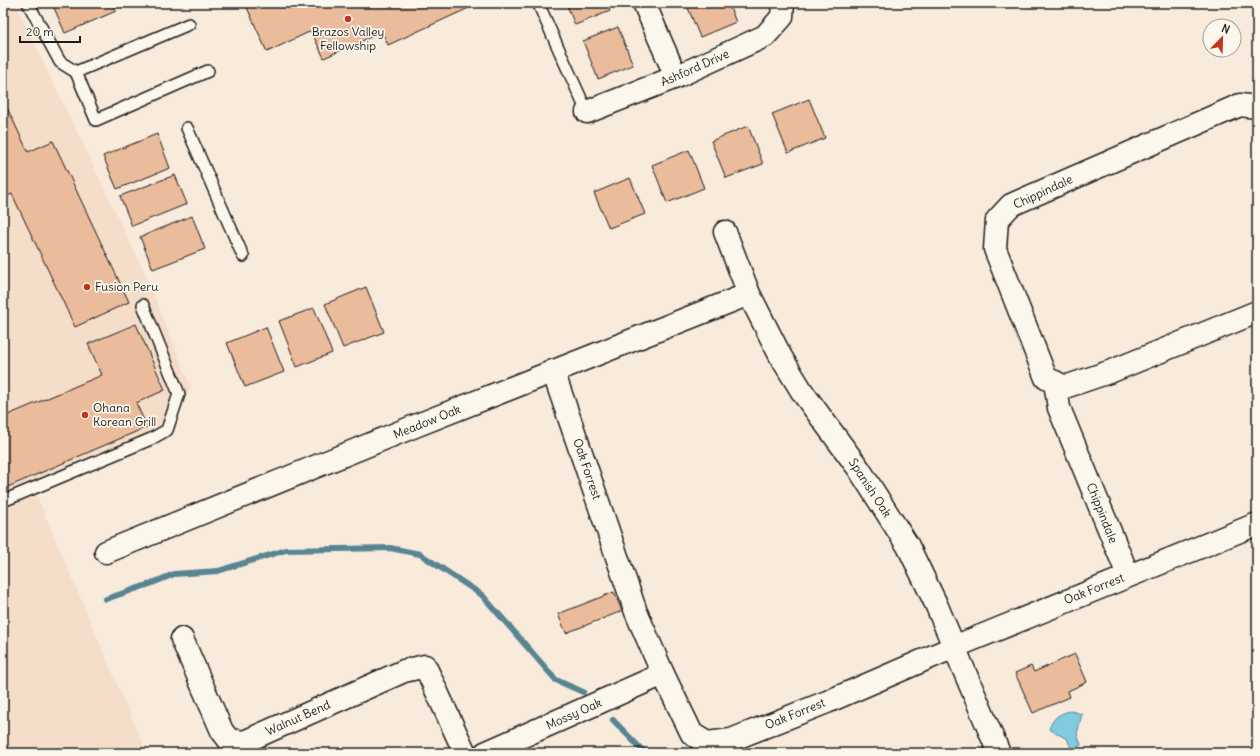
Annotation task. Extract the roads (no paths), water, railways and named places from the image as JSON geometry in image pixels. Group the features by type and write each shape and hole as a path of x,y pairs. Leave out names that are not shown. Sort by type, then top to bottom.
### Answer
{"street":[{"path":"644,3 676,77"},
{"name":"Ashford Drive","path":"587,112 676,77 765,36 782,17 783,3"},
{"name":"Chippindale","path":"1128,575 1059,408 1055,382 1046,378 995,250 997,220 1011,205 1240,105 1257,107"},
{"name":"Spanish Oak","path":"726,232 749,294 781,357 803,393 859,469 908,546 936,604 999,753"},
{"name":"Meadow Oak","path":"106,552 553,371 749,294"},
{"path":"1055,382 1065,387 1257,312"},
{"name":"Oak Forrest","path":"553,371 636,612 663,674 692,734 707,743 731,740 827,702 954,647 1128,575 1257,524"},
{"name":"Walnut Bend","path":"182,639 222,731 229,740 244,742 404,671 425,666 465,753"},
{"name":"Mossy Oak","path":"485,753 663,674"}],"lane":[{"path":"28,3 60,62 76,72 96,120 208,71"},
{"path":"538,3 587,112"},
{"path":"76,72 188,24"},
{"path":"187,128 243,256"},
{"path":"3,501 151,439 167,430 179,394 143,306"}],"water":[{"path":"1070,711 1082,714 1077,734 1081,745 1072,750 1067,739 1049,729 1056,717"}],"waterway":[{"path":"106,599 174,574 218,571 286,550 390,548 420,554 482,595 556,680 583,692"},
{"path":"613,720 645,753"}],"place":[{"name":"Brazos Valley Fellowship","path":"348,19"},
{"name":"Fusion Peru","path":"87,287"},
{"name":"Ohana Korean Grill","path":"85,415"}]}
